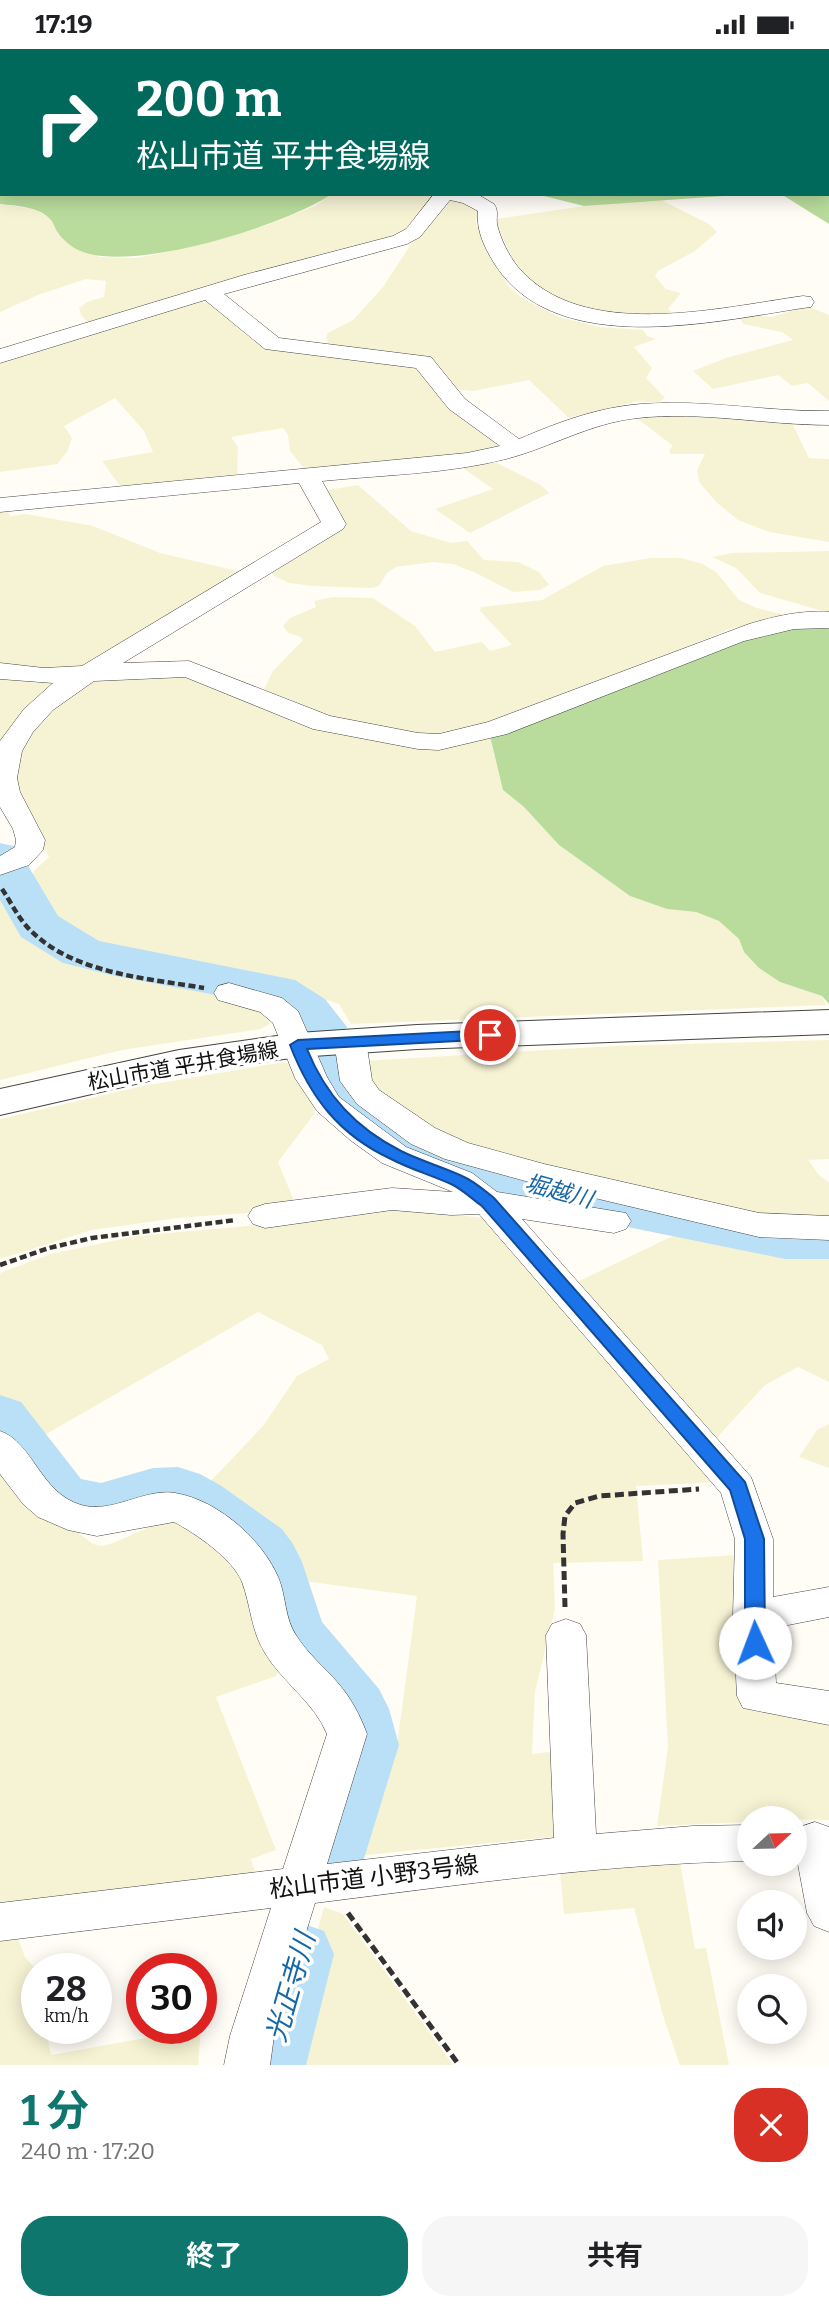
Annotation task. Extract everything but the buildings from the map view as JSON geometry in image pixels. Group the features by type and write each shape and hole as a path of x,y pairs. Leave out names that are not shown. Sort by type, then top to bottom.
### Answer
{"street":[{"path":"0,356 208,292 400,240 413,233 445,196"},
{"path":"458,196 470,198 487,208 488,226 509,271 521,284 547,303 574,312 620,320 652,321 803,302"},
{"path":"208,292 273,344 423,362 457,404 517,448"},
{"path":"0,505 432,465 494,455 576,423 639,411 690,410 768,418 829,418"},
{"path":"5,871 30,851 31,840 5,791 5,760 27,721 65,687 334,524 307,476"},
{"path":"0,671 44,676 163,668 189,669 323,723 418,741 439,742 497,728 735,636 772,625 815,618 829,620"},
{"path":"229,993 271,1005 287,1019 311,1078 328,1104 361,1132 394,1155 460,1181 488,1202 738,1487 754,1539 757,1696 829,1708"},
{"name":"松山市道 平井食場線","path":"0,1102 179,1062 298,1045 829,1022"},
{"path":"350,1041 356,1081 368,1097 396,1119 423,1136 536,1189 614,1221"},
{"path":"265,1216 392,1199 451,1204 488,1202 536,1189 759,1225 829,1228"},
{"path":"0,1445 31,1488 50,1506 88,1521 105,1522 170,1506 188,1510 239,1549 253,1565 263,1585 269,1620 278,1640 290,1658 343,1719 347,1734 312,1884 252,2036 247,2065"},
{"path":"754,1616 829,1602"},
{"path":"566,1635 576,1855"},
{"path":"813,1841 829,1913"},
{"name":"松山市道 小野3号線","path":"0,1922 576,1855 737,1844"}],"path":[{"path":"5,871 30,930 62,954 85,964 229,993"},
{"path":"0,1265 49,1248 92,1238 265,1216"},
{"path":"566,1635 563,1534 565,1516 575,1503 599,1496 738,1487"},
{"path":"312,1884 459,2065"}],"shaded area":[{"path":"329,196 435,196 406,229 392,236 191,291 88,323 79,308 87,302 104,297 106,281 86,279 38,295 0,312 0,204 34,209 51,219 58,234 100,257 136,258 270,224 315,206"},
{"path":"447,197 477,206 480,214 475,220 477,225 486,236 508,286 522,298 559,317 599,327 643,330 647,336 656,339 634,347 652,368 646,378 665,398 657,403 638,401 569,418 529,380 473,391 452,389 425,359 329,344 326,338 328,333 353,320 383,287 426,221"},
{"path":"659,199 709,224 717,232 695,251 658,271 655,276 666,289 681,293 668,309 675,314 628,316 573,308 520,275 498,228 497,219 584,206"},
{"path":"201,299 206,303 211,302 263,343 419,363 505,445 453,457 307,472 290,451 288,435 283,428 231,437 238,447 237,479 122,489 102,461 153,452 144,431 115,398 64,426 72,438 67,452 57,464 0,472 0,360"},
{"path":"807,306 829,315 829,401 808,383 792,386 778,375 713,389 693,371 726,358 793,340 782,332 743,324 740,317 749,314 771,317"},
{"path":"681,414 792,423 809,458 829,459 829,542 769,532 738,520 716,502 699,482 697,470 705,454 671,454 669,450 673,446 634,416"},
{"path":"482,462 497,463 541,485 549,493 470,533 435,509 493,489 461,467"},
{"path":"358,485 411,531 451,543 467,541 484,560 518,562 539,572 549,585 540,590 513,592 453,564 433,562 396,567 387,573 379,586 371,588 313,586 289,583 274,576 270,571 341,525 322,491"},
{"path":"7,511 10,516 26,514 93,526 160,553 246,573 79,671 0,666 0,512"},
{"path":"829,551 829,613 760,593 736,568 712,557 732,553"},
{"path":"650,558 681,558 703,564 717,573 739,600 757,608 794,617 732,628 535,710 439,738 355,726 262,693 273,671 303,640 288,633 283,626 290,618 316,607 314,601 333,597 373,598 415,626 435,652 482,642 490,651 512,645 480,611 481,607 542,600 603,566"},
{"path":"185,674 306,727 414,747 490,736 503,790 524,807 559,845 630,896 667,909 696,912 719,921 739,939 744,952 780,982 822,996 826,1005 351,1024 339,1004 279,983 115,954 72,939 42,911 30,885 34,871 49,857 11,785 18,752 53,705 95,678"},
{"path":"0,677 37,683 54,681 0,758"},
{"path":"0,894 24,932 58,957 81,968 228,996 262,1008 271,1019 268,1025 261,1029 122,1050 0,1080"},
{"path":"829,1040 829,1159 808,1160 829,1183 829,1218 785,1222 461,1146 375,1096 363,1061 614,1046"},
{"path":"284,1062 291,1064 314,1103 315,1113 278,1162 295,1203 258,1212 178,1218 92,1230 0,1259 0,1119 143,1086"},
{"path":"411,1209 483,1218 717,1482 636,1486 643,1561 553,1563 555,1609 535,1692 532,1754 558,1751 560,1836 356,1856 382,1751 396,1753 417,1596 296,1580 283,1552 262,1524 207,1485 263,1426 297,1376 329,1359 322,1345 258,1312 36,1440 0,1400 0,1273 51,1254 136,1236 271,1224 356,1211"},
{"path":"679,1233 799,1253 829,1253 829,1382 798,1367 765,1385 713,1442 573,1284"},
{"path":"829,1424 829,1468 799,1457 817,1430"},
{"path":"0,1472 93,1544 102,1546 113,1543 173,1517 232,1553 283,1666 276,1676 216,1697 276,1850 251,1859 257,1878 0,1909"},
{"path":"737,1555 742,1707 829,1721 829,1820 807,1819 807,1806 737,1806 737,1823 657,1826 668,1747 658,1560"},
{"path":"680,1862 695,1949 706,1948 729,2065 680,2065 665,2022 634,1908 564,1914 560,1872"},
{"path":"324,1907 343,1914 453,2065 281,2065"},
{"path":"17,1936 23,1953 21,1953 21,2044 49,2044 51,2055 126,2042 126,2044 200,2044 198,2065 0,2065 0,1939"}],"green space":[{"path":"0,196 328,196 245,232 207,243 133,256 102,256 78,250 62,238 51,221 39,211 0,204"},
{"path":"544,196 723,196 584,206"},
{"path":"784,196 829,196 829,224"},
{"path":"801,625 829,629 829,1004 822,996 780,982 759,968 744,952 739,939 719,921 696,912 667,909 630,896 559,845 524,807 503,790 490,736 736,641"}],"waterway":[{"name":"堀越川","path":"0,857 39,926 81,952 277,991 302,1006 321,1027"},
{"name":"堀越川","path":"331,1059 344,1092 359,1108 387,1130 419,1148 559,1194 785,1239 829,1239"},
{"name":"光正寺川","path":"0,1418 59,1496 83,1506 101,1507 153,1492 178,1491 198,1502 260,1547 270,1562 290,1624 303,1649 355,1709 365,1745 327,1865"},
{"name":"光正寺川","path":"268,2065 298,1954"}],"route":[{"path":"490,1035 298,1045 311,1078 328,1104 361,1132 394,1155 460,1181 488,1202 738,1487 754,1539 755,1643"}]}
